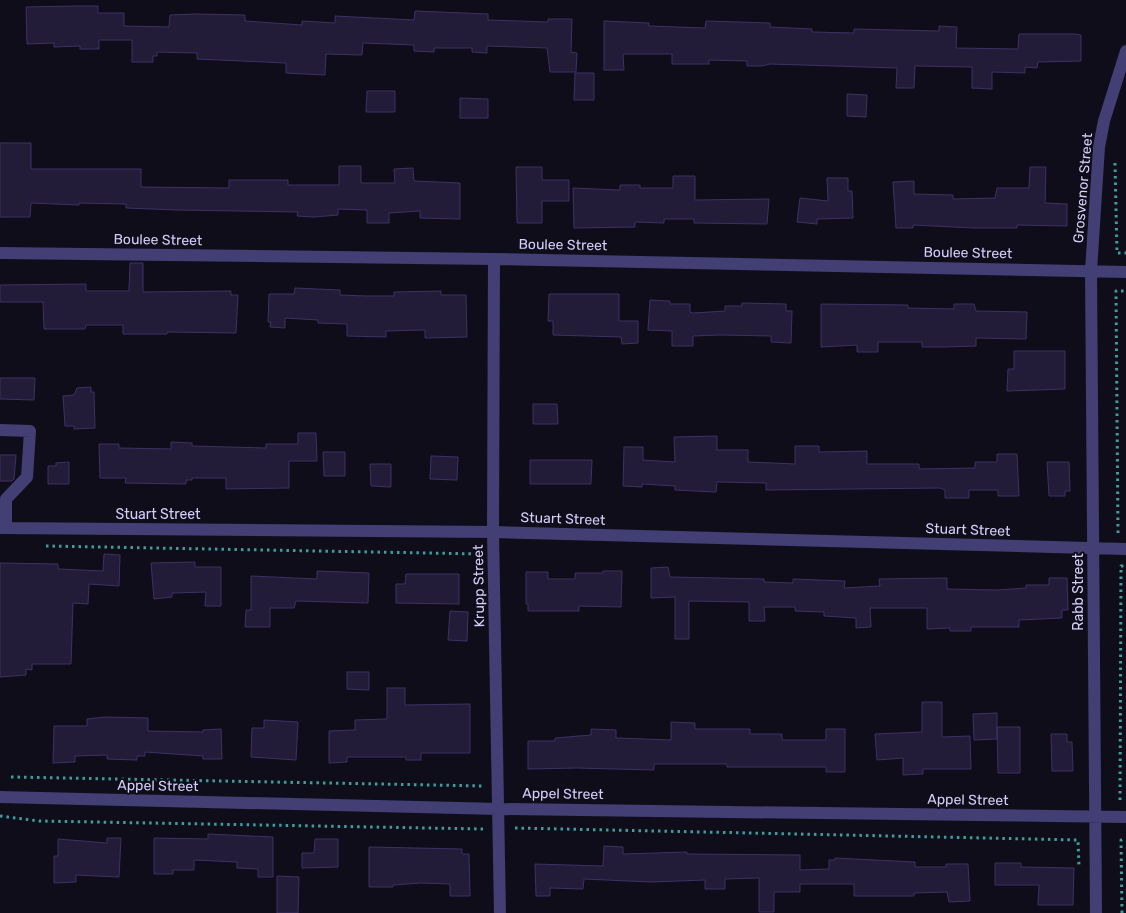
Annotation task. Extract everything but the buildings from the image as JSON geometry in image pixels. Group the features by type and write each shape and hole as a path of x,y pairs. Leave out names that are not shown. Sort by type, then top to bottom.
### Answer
{"street":[{"name":"Grosvenor Street","path":"1091,271 1099,148 1104,121 1126,51"},
{"name":"Boulee Street","path":"0,252 494,259 1126,272"},
{"name":"Krupp Street","path":"494,259 493,532 500,913"},
{"name":"Rabb Street","path":"1091,271 1096,913"},
{"path":"0,430 30,431 27,477 6,499 3,528"},
{"name":"Stuart Street","path":"3,528 493,532 1126,549"},
{"name":"Appel Street","path":"0,797 499,808 1126,817"}],"path":[{"path":"1115,159 1117,252 1126,253"},
{"path":"1118,533 1116,291 1126,291"},
{"path":"46,546 494,554"},
{"path":"1120,800 1121,566 1126,566"},
{"path":"11,778 499,786"},
{"path":"0,816 39,821 483,829"},
{"path":"515,828 1078,840 1078,867"},
{"path":"1122,913 1121,840 1126,840"}]}
